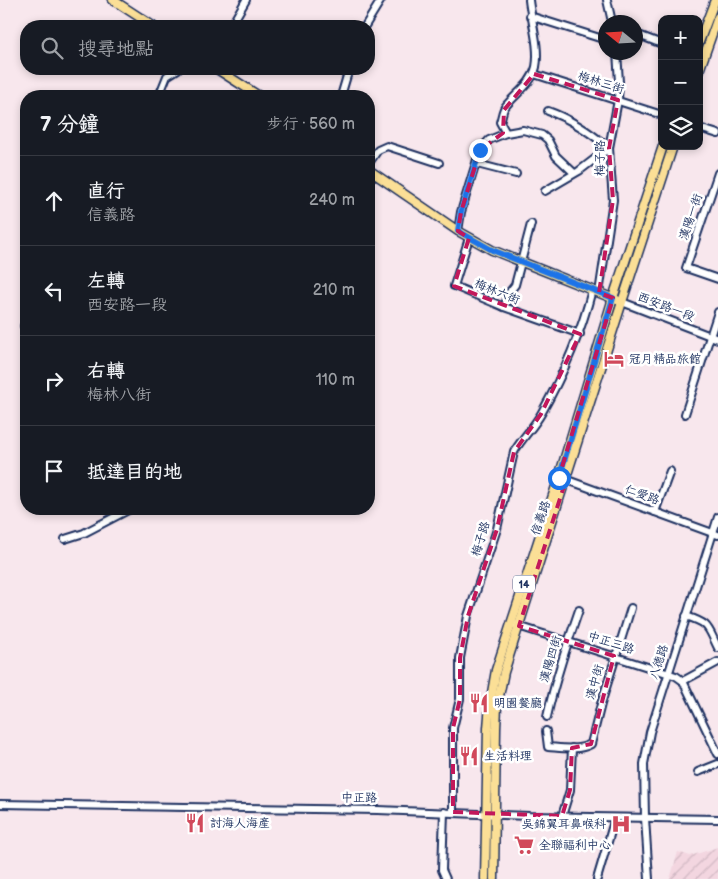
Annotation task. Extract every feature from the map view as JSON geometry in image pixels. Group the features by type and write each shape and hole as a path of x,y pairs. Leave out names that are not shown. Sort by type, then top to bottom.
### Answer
{"main road":[{"path":"113,0 143,20"},
{"path":"703,32 715,0"},
{"path":"703,60 718,17"},
{"path":"226,75 250,90"},
{"name":"信義路","path":"562,479 613,298 662,150"},
{"name":"信義路","path":"485,879 497,706 515,625 672,150"},
{"name":"西安路一段","path":"375,174 458,231 492,250 622,302"},
{"name":"信義路","path":"491,814 494,879"}],"street":[{"path":"234,20 246,0"},
{"path":"369,20 381,0"},
{"path":"506,133 500,122 504,110 522,91 534,74 536,66 537,55 529,0"},
{"path":"607,0 610,15"},
{"path":"530,16 598,37"},
{"path":"643,37 658,42"},
{"name":"梅子路","path":"453,812 453,728 460,699 460,658 468,616 496,529 514,452 520,441 533,427 554,389 580,334 596,291 612,200 609,148 618,100 618,60"},
{"name":"梅林三街","path":"534,74 658,114"},
{"path":"161,90 169,75"},
{"path":"343,90 347,75"},
{"path":"545,191 578,171 609,148 582,127 548,111"},
{"path":"703,129 718,134"},
{"path":"458,231 461,212 480,150 490,140 506,133 523,130 542,135 548,140 556,156 574,173"},
{"path":"375,154 378,150 387,146 439,163"},
{"path":"477,164 516,174"},
{"name":"漢陽一街","path":"718,173 686,268 718,279"},
{"path":"504,307 515,285 531,224"},
{"name":"梅林六街","path":"469,238 454,286 504,307 580,334"},
{"name":"西安路一段","path":"622,302 718,339"},
{"path":"685,414 718,312"},
{"path":"655,512 670,471"},
{"name":"仁愛路","path":"562,479 715,534"},
{"path":"65,539 84,533 118,515"},
{"name":"八德路","path":"649,879 644,764 650,732 667,672 715,534 718,517"},
{"name":"漢中街","path":"572,748 586,747 591,744 614,656 630,608"},
{"name":"漢陽四街","path":"548,717 552,694 579,610"},
{"path":"686,616 706,624 718,648"},
{"name":"中正三路","path":"515,625 667,672 683,681"},
{"path":"718,662 683,681 718,754"},
{"path":"546,731 548,747 572,748 570,790 562,816"},
{"path":"698,772 718,764"},
{"name":"中正路","path":"0,804 718,819"},
{"path":"444,812 442,870 446,879"},
{"path":"598,879 615,818"}],"highlighted area":[{"path":"534,74 618,100 609,148 613,200 599,293 613,298 559,477 566,480 519,626 614,656 591,744 572,748 570,790 562,816 453,812 453,728 460,699 460,658 468,616 497,529 514,452 541,414 580,334 454,286 469,238 458,231 461,212 480,150 503,133 504,110"}],"shaded area":[{"path":"718,847 718,879 670,879 678,852 690,856"}],"place":[{"name":"冠月精品旅館","path":"614,359"},
{"name":"明園餐廳","path":"479,703"},
{"name":"生活料理","path":"469,756"},
{"name":"討海人海產","path":"195,823"},
{"name":"吳錦翼耳鼻喉科","path":"621,824"},
{"name":"全聯福利中心","path":"524,845"}],"route":[{"path":"480,150 461,212 458,231 492,250 613,298 559,478"}]}
